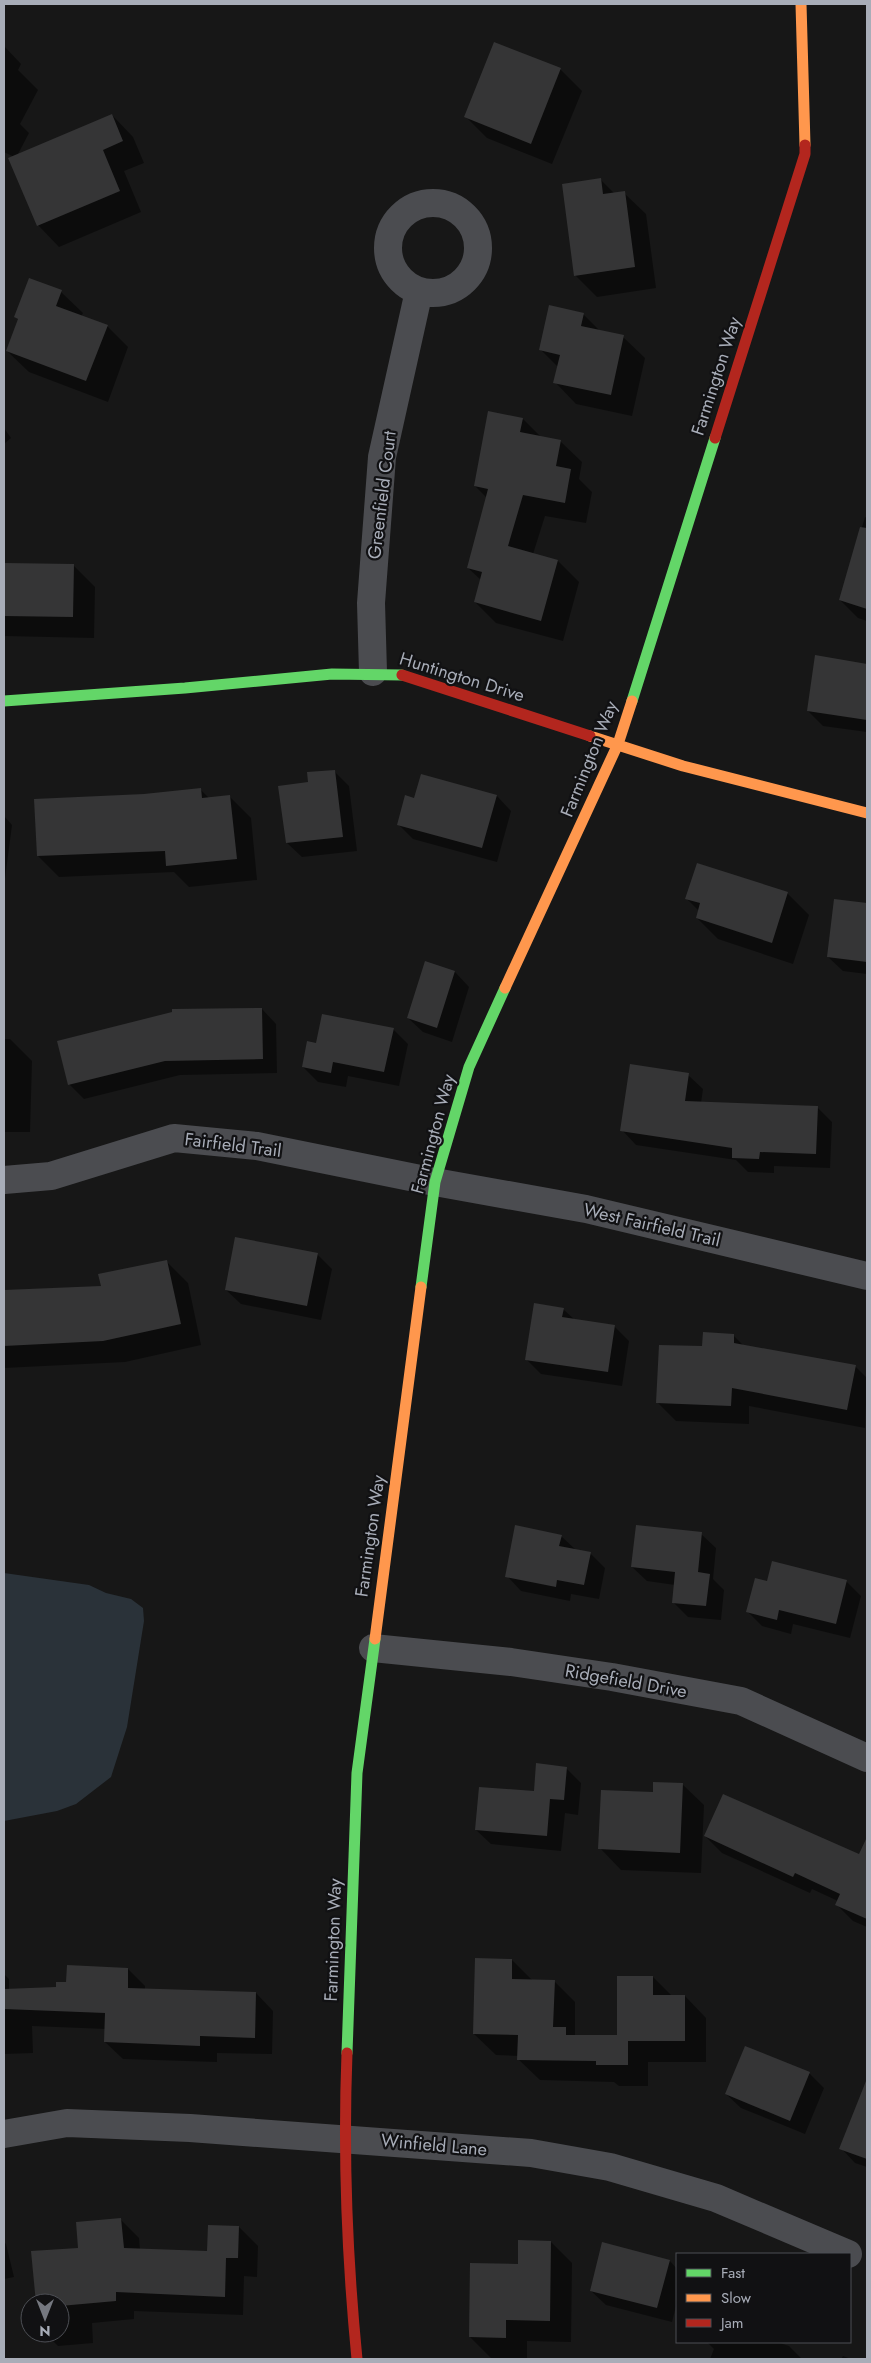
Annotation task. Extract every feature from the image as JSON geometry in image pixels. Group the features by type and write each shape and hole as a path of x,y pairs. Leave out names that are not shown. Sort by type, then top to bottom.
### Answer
{"street":[{"name":"Farmington Way","path":"357,2359 349,2276 344,2138 357,1773 435,1182 469,1068 618,744 805,154 801,4"},
{"name":"Greenfield Court","path":"373,672 370,603 382,457 419,292"},
{"name":"Huntington Drive","path":"4,701 211,686 321,673 373,672 404,675 682,766 867,813"},
{"name":"Fairfield Trail","path":"4,1180 51,1176 174,1138 257,1146 435,1182"},
{"name":"West Fairfield Trail","path":"435,1182 586,1209 867,1276"},
{"name":"Ridgefield Drive","path":"372,1648 511,1662 612,1677 741,1701 867,1758"},
{"name":"Winfield Lane","path":"4,2134 67,2123 190,2128 531,2153 610,2167 716,2198 844,2253"},
{"name":"Winfield Lane","path":"851,2256 867,2263"}],"shaded area":[{"path":"4,1573 89,1585 106,1593 131,1599 143,1608 144,1621 127,1727 111,1777 76,1804 57,1811 4,1821"}],"building":[{"path":"494,42 561,68 531,144 464,117"},
{"path":"112,114 123,141 103,150 120,191 37,226 8,158"},
{"path":"601,178 603,194 625,191 635,267 574,276 562,184"},
{"path":"29,278 62,290 56,306 108,325 86,381 6,351 18,319 14,317"},
{"path":"549,305 584,313 581,326 624,335 611,395 553,383 560,355 539,350"},
{"path":"488,411 523,418 520,432 561,440 556,466 571,469 565,503 523,495 508,546 558,560 541,621 474,602 482,572 467,568 488,489 474,486"},
{"path":"860,527 867,528 867,609 839,600"},
{"path":"4,563 74,564 73,617 4,616"},
{"path":"815,655 867,664 867,720 807,711"},
{"path":"335,770 343,837 286,843 278,786 308,782 307,772"},
{"path":"421,774 497,795 482,848 397,825 405,795 414,798"},
{"path":"201,788 202,798 230,795 237,859 166,866 165,851 37,856 34,799 144,794"},
{"path":"697,863 788,892 772,943 696,918 700,903 685,899"},
{"path":"834,899 867,903 867,962 827,957"},
{"path":"425,961 455,971 437,1028 407,1018"},
{"path":"262,1008 263,1059 165,1061 68,1085 57,1041 172,1012 172,1009"},
{"path":"322,1014 394,1028 384,1072 333,1062 331,1073 302,1067 307,1041 316,1043"},
{"path":"630,1064 689,1073 685,1101 818,1106 816,1154 760,1152 759,1159 732,1158 732,1148 620,1131"},
{"path":"235,1237 318,1253 307,1306 225,1290"},
{"path":"167,1260 181,1324 103,1341 4,1346 4,1290 101,1286 98,1274"},
{"path":"534,1303 564,1308 562,1317 615,1325 608,1372 525,1360"},
{"path":"703,1332 734,1334 734,1343 856,1365 847,1410 732,1388 731,1406 656,1403 659,1345 702,1346"},
{"path":"515,1525 562,1535 559,1546 591,1552 584,1585 557,1580 556,1587 505,1577"},
{"path":"636,1525 702,1532 698,1572 710,1574 706,1606 672,1603 675,1572 631,1567"},
{"path":"772,1561 847,1580 836,1624 779,1610 777,1620 746,1612 755,1578 767,1581"},
{"path":"536,1763 567,1767 564,1800 550,1799 547,1836 475,1830 479,1787 534,1791"},
{"path":"653,1782 683,1783 680,1853 598,1849 601,1790 653,1792"},
{"path":"723,1794 859,1854 867,1837 867,1919 835,1905 840,1894 795,1873 793,1877 704,1836"},
{"path":"475,1958 512,1959 512,1979 555,1980 553,2027 566,2027 566,2035 617,2035 617,1976 653,1976 653,1995 685,1995 685,2041 628,2041 628,2065 596,2065 596,2061 517,2060 518,2035 473,2034"},
{"path":"67,1965 128,1968 128,1988 256,1992 255,2038 200,2036 200,2046 104,2042 105,2013 4,2009 4,1989 56,1987 56,1982 66,1982"},
{"path":"745,2046 810,2072 790,2121 725,2094"},
{"path":"867,2082 867,2159 839,2149"},
{"path":"121,2218 124,2248 207,2251 208,2225 239,2226 238,2258 226,2258 225,2297 116,2292 116,2301 70,2305 70,2293 35,2293 31,2251 78,2248 76,2222"},
{"path":"518,2240 551,2241 550,2321 506,2320 506,2338 469,2337 470,2263 518,2264"},
{"path":"602,2242 670,2260 657,2308 590,2291"}],"traffic: fast":[{"path":"632,701 715,438"},
{"path":"4,701 185,688 332,674 402,675"},
{"path":"421,1287 435,1182 469,1067 505,988"},
{"path":"347,2053 357,1773 375,1639"}],"traffic: slow":[{"path":"801,4 805,145"},
{"path":"505,988 618,744 632,701"},
{"path":"590,736 683,766 867,813"},
{"path":"375,1639 421,1287"}],"traffic: jam":[{"path":"715,438 805,154 805,145"},
{"path":"402,675 590,736"},
{"path":"347,2053 345,2130 347,2206 357,2359"}]}
